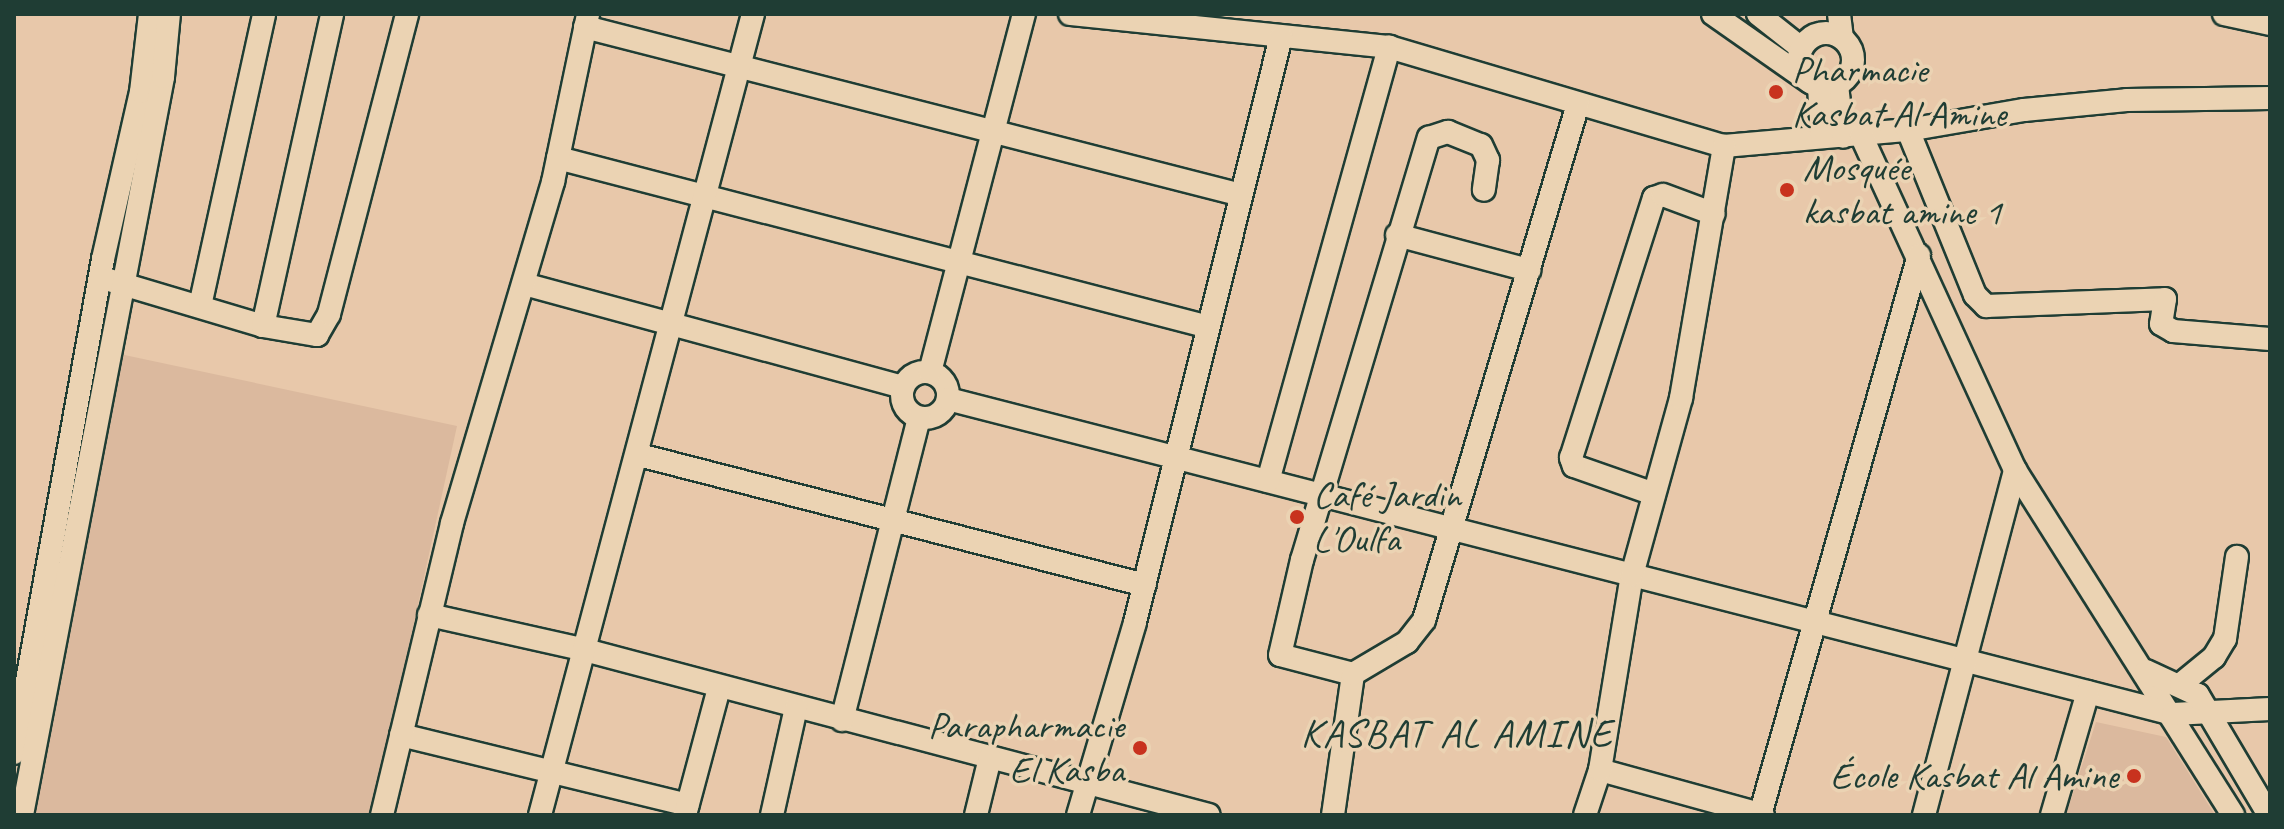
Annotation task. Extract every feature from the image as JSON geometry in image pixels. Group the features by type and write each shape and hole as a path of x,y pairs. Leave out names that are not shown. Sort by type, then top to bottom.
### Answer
{"street":[{"path":"22,815 141,92 150,14"},
{"path":"14,753 110,280 163,77 169,14"},
{"path":"200,306 264,14"},
{"path":"263,326 332,14"},
{"path":"110,280 263,326 317,335 323,328 407,14"},
{"path":"540,815 674,325 753,14"},
{"path":"930,372 1024,14"},
{"path":"1070,14 1389,47 1724,146 1908,130 2024,110 2127,100 2270,98"},
{"path":"1713,14 1822,85"},
{"path":"1758,14 1810,33 1842,38"},
{"path":"1822,85 1853,63 1842,38 1839,14"},
{"path":"2224,14 2270,24"},
{"path":"382,815 429,615 499,353 524,284 558,158 586,20 741,67 1241,195"},
{"path":"1810,33 1800,67 1822,85 1842,136 1919,255 1973,385 2015,470 2146,671 2233,815"},
{"path":"1078,815 1145,585 1178,458 1205,326 1281,37"},
{"path":"1268,481 1389,47"},
{"path":"1484,190 1488,160 1481,145 1437,133 1422,149 1322,495 1280,655 1353,674 1417,634 1454,529 1578,104"},
{"path":"1908,130 1975,295 1986,306 2165,299 2161,324 2173,331 2270,339"},
{"path":"1585,815 1600,770 1632,575 1681,398 1724,146"},
{"path":"558,158 1205,326"},
{"path":"1654,494 1574,466 1571,458 1654,198 1663,195 1714,214"},
{"path":"1397,235 1529,270"},
{"path":"1600,770 1761,815 1919,255"},
{"path":"524,284 902,387"},
{"path":"930,372 942,379 948,399 941,412 919,418 906,409 902,387 910,376 930,372"},
{"path":"948,399 2173,714 2270,709"},
{"path":"842,720 919,418"},
{"path":"639,455 1145,585"},
{"path":"1924,815 1962,660 2015,470"},
{"path":"2181,684 2214,657 2225,639 2237,557"},
{"path":"429,615 585,650 719,688 1209,815"},
{"path":"2146,671 2181,684 2211,712 2269,815"},
{"path":"1333,815 1353,674"},
{"path":"401,735 686,810 719,688"},
{"path":"2052,815 2088,692"},
{"path":"772,815 796,708"},
{"path":"976,815 990,758"}],"shaded area":[{"path":"101,350 457,426 372,815 23,815"},
{"name":"École Kasbat Al Amine","path":"2096,722 2166,737 2215,815 2066,815"}],"place":[{"name":"Pharmacie Kasbat Al Amine","path":"1776,92"},
{"name":"Mosquée kasbat amine 1","path":"1787,190"},
{"name":"Café Jardin L'Oulfa","path":"1297,517"},
{"name":"Parapharmacie El Kasba","path":"1140,748"},
{"name":"École Kasbat Al Amine","path":"2134,776"}],"district":[{"name":"KASBAT AL AMINE","path":"1457,733"}]}
